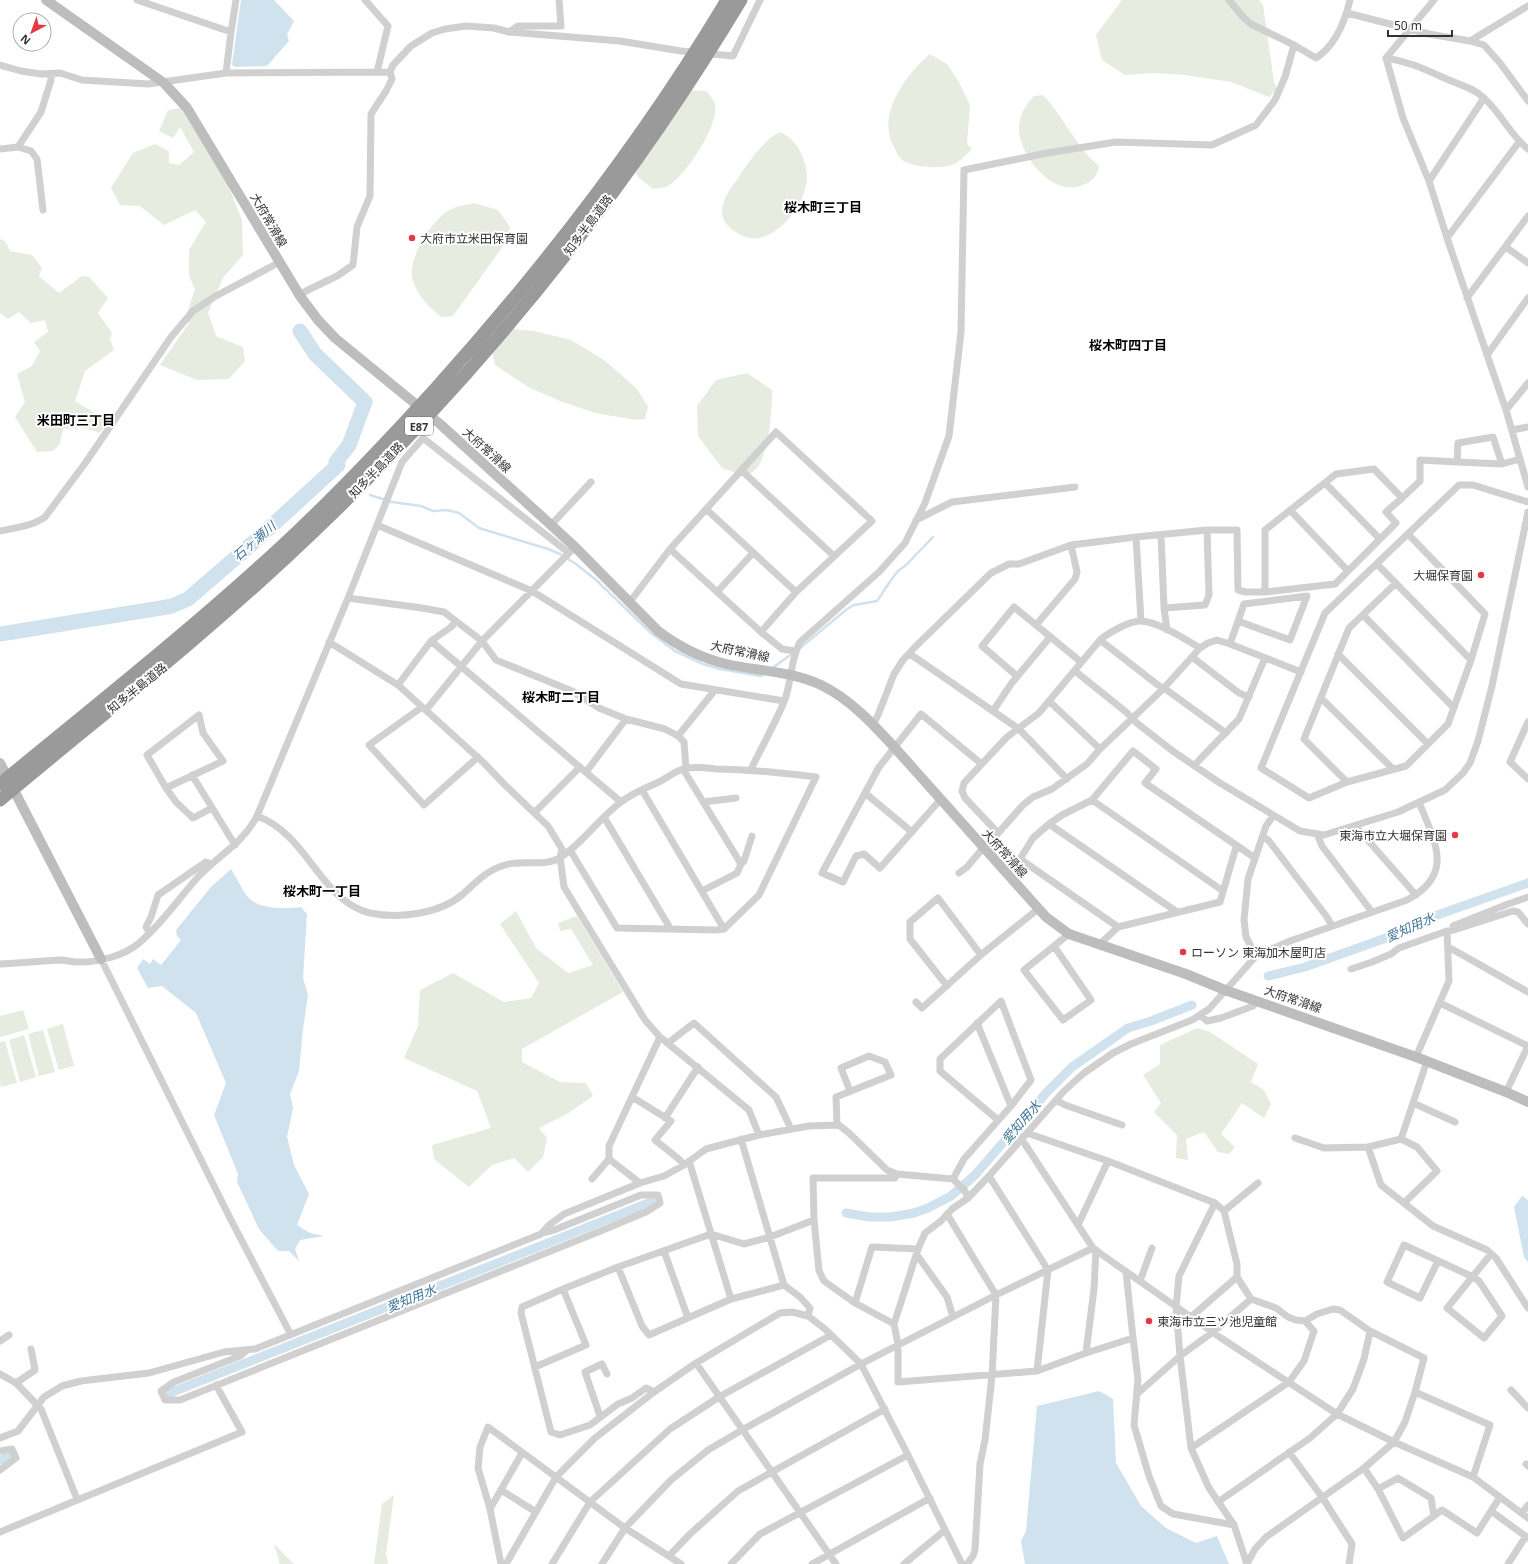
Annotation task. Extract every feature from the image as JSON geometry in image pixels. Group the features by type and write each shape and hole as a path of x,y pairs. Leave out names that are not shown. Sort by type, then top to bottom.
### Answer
{"highway":[{"name":"知多半島道路","path":"1,791 217,605 288,541 404,424 477,342 582,212 667,95 727,0"},
{"name":"知多半島道路","path":"18,777 162,667 219,619 345,502 413,432 486,351 558,265 593,220 676,102 741,0"}],"main road":[{"name":"大府常滑線","path":"46,0 164,82 187,108 278,263 318,320 335,338 440,424 551,525 572,550 658,631 673,642 693,653 725,664 792,675 820,684 847,701 873,724 1046,917 1069,934 1186,974 1225,990 1427,1061 1528,1102"},
{"path":"0,763 101,960"}],"street":[{"path":"137,0 231,32"},
{"path":"226,73 236,0"},
{"path":"365,0 388,26 377,72"},
{"path":"509,32 518,26 561,26 559,0"},
{"path":"300,296 337,276 353,265 357,227 370,196 371,114 392,79 390,72 393,65 411,46 432,33 445,29 466,26 494,28 509,32 620,41 681,51 733,56 760,0"},
{"path":"1229,0 1251,24 1294,45 1316,58 1322,54 1340,30 1347,13 1350,0"},
{"path":"1386,58 1434,0"},
{"path":"1470,41 1528,6"},
{"path":"1347,13 1429,34 1484,45 1500,63 1528,102"},
{"path":"751,769 784,701 792,675 795,651 800,642 878,572 905,544 924,503 949,436 961,332 964,170 1047,153 1116,142 1212,145 1256,125 1275,100 1285,77 1294,45"},
{"path":"1386,58 1409,63 1426,69 1473,90 1484,98 1519,142 1528,149"},
{"path":"1386,58 1403,118 1429,181 1506,410 1527,482"},
{"path":"0,65 21,71 41,74 60,74 82,80 148,84 226,73 390,72"},
{"path":"18,147 41,112 51,80 51,74"},
{"path":"1429,181 1484,98"},
{"path":"1447,238 1519,142"},
{"path":"0,149 18,147 31,151 37,159 43,210"},
{"path":"1468,298 1528,216"},
{"path":"1506,247 1528,263"},
{"path":"0,531 40,521 45,516 86,462 171,337 193,311 214,297 278,263"},
{"path":"1487,355 1528,298"},
{"path":"1506,410 1528,383"},
{"path":"1512,430 1528,427"},
{"path":"629,603 670,549 776,432 872,520 796,592 761,632"},
{"path":"1457,462 1458,443 1493,437 1502,464"},
{"path":"0,964 63,960 76,962 101,960 132,948 150,933 199,877 234,846 248,831 257,816 348,598 402,462 423,438 572,550 482,641 461,668 424,709 369,745 424,805 478,757"},
{"path":"873,724 894,674 910,654 991,573 1009,564 1019,564 1071,545 1207,530 1237,530 1238,590 1246,592 1265,592 1335,584 1396,523 1386,512 1420,481 1420,460 1502,464 1520,459"},
{"path":"1265,592 1265,530 1336,474 1374,469 1402,498"},
{"path":"741,470 834,556"},
{"path":"551,525 592,482"},
{"path":"1325,483 1380,539"},
{"path":"1408,534 1485,614 1471,660 1448,724 1406,766 1347,782 1309,798 1261,768 1325,613 1459,485 1473,485 1528,502"},
{"path":"916,520 952,502 1075,487"},
{"path":"706,509 796,592"},
{"path":"1290,510 1348,571"},
{"path":"1075,671 1126,712 1148,733 1220,783 1300,831 1324,835 1398,812 1435,796 1454,784 1466,768 1475,748 1492,686 1528,512"},
{"path":"377,525 532,591 681,684 784,701"},
{"path":"1164,608 1205,605 1209,595 1207,530"},
{"path":"1161,535 1164,608 1168,630"},
{"path":"1136,537 1141,621"},
{"path":"1036,625 1075,579 1077,572 1071,545"},
{"path":"670,549 761,632 782,649 795,651"},
{"path":"716,592 753,553"},
{"path":"1377,564 1471,660"},
{"path":"1347,782 1304,739 1349,628 1395,584"},
{"path":"1230,644 1238,621 1244,604 1307,596 1290,640 1238,621"},
{"path":"348,598 444,612 482,641 496,660 572,691 599,708 626,719 664,729 678,736 684,742 684,769 741,864"},
{"path":"1017,676 982,646 1014,607 1081,662"},
{"path":"1363,615 1454,708"},
{"path":"398,685 431,641 451,627 456,621"},
{"path":"998,834 965,798 962,787 1007,737 1039,713 1100,640 1111,631 1141,621 1168,630 1200,648"},
{"path":"993,711 1017,676 1050,636"},
{"path":"1100,640 1163,688 1226,733"},
{"path":"959,873 967,867 998,834 1023,804 1033,797 1052,789 1087,764 1100,749 1163,688 1200,648 1208,643 1217,640 1230,644 1301,672"},
{"path":"431,641 461,668 621,802"},
{"path":"329,642 398,685 478,757 548,826 562,849 560,858 564,887 645,1020 660,1037 749,1110 759,1135"},
{"path":"910,654 1019,729 1067,779"},
{"path":"1338,654 1428,744"},
{"path":"1192,656 1239,693 1248,697"},
{"path":"1195,765 1239,719 1265,658"},
{"path":"678,736 714,690"},
{"path":"1321,698 1393,769"},
{"path":"1049,701 1100,749"},
{"path":"940,800 880,868 864,854 856,856 843,882 822,873 879,767 921,714 978,761"},
{"path":"166,788 223,761 203,733 199,715 147,755 166,788 176,802 193,818 212,808"},
{"path":"586,772 626,719"},
{"path":"1527,726 1510,762 1528,779"},
{"path":"1118,927 1020,859 1033,838 1049,824 1062,815 1092,800 1133,751 1156,769 1145,783 1236,847 1255,858"},
{"path":"535,812 580,767"},
{"path":"257,816 269,820 287,834 339,897 361,910 379,914 420,913 438,909 462,895 482,876 499,867 516,862 554,861 560,858 621,802 684,769 751,769 816,777 759,895 724,929 617,928 570,850"},
{"path":"192,775 234,846"},
{"path":"642,790 724,929"},
{"path":"865,793 912,832"},
{"path":"703,802 736,798"},
{"path":"1092,800 1223,890"},
{"path":"1134,1338 1086,1353 1037,1371 992,1376 898,1382 898,1345 894,1324 917,1252 925,1233 989,1176 1056,1100 1084,1073 1113,1053 1131,1044 1192,1020 1209,1009 1256,956 1290,941 1407,900 1423,890 1432,878 1438,857 1435,842 1419,802"},
{"path":"1256,956 1246,937 1244,920 1248,879 1266,826 1273,816"},
{"path":"604,817 670,928"},
{"path":"1049,824 1178,912"},
{"path":"1356,825 1374,849 1416,895"},
{"path":"1317,834 1322,846 1372,912"},
{"path":"702,891 737,873 744,861 752,836"},
{"path":"1263,836 1270,841 1327,917 1332,926"},
{"path":"1099,945 1118,927 1220,902 1236,847"},
{"path":"150,933 146,927 158,895 206,862 212,864"},
{"path":"1416,1057 1449,981 1448,949 1453,926 1528,897"},
{"path":"947,986 910,938 910,922 938,898 981,955"},
{"path":"916,1002 922,1008 981,955 1038,908"},
{"path":"1351,969 1391,954 1399,948 1513,911 1518,912 1528,924"},
{"path":"1054,946 1091,1000 1063,1020 1024,970 1054,946 1069,934"},
{"path":"1448,949 1528,992"},
{"path":"101,960 231,1220 291,1335"},
{"path":"955,1180 964,1159 1011,1106 1032,1080 1001,1000 940,1059 940,1071 998,1120"},
{"path":"1200,1015 1207,1021 1221,1018 1253,1006 1256,1000"},
{"path":"1440,1003 1528,1046 1506,1092"},
{"path":"668,1043 694,1022 776,1097 791,1129"},
{"path":"977,1023 1011,1106"},
{"path":"592,1178 609,1159 609,1146 660,1037"},
{"path":"837,1125 836,1097 890,1075 885,1062 869,1056 841,1068 850,1091"},
{"path":"1401,1139 1427,1061"},
{"path":"666,1118 698,1067"},
{"path":"632,1097 671,1121 655,1140 686,1163 711,1234 731,1299"},
{"path":"1056,1100 1065,1105 1122,1124"},
{"path":"1413,1103 1455,1122"},
{"path":"541,1234 549,1225 564,1214 640,1183 664,1176 706,1149 741,1139 809,1126 837,1125 849,1133 887,1170 897,1174 955,1180 967,1194"},
{"path":"1024,1136 1108,1161 1215,1203 1224,1211 1237,1264 1237,1277 1251,1299 1276,1308 1288,1317 1296,1320 1305,1321 1317,1314 1333,1309 1340,1310 1370,1332 1424,1358 1416,1392 1394,1442 1364,1468 1322,1496 1266,1537 1255,1549 1247,1564"},
{"path":"1024,1136 1078,1225 1095,1249 1176,1307 1337,1414 1394,1442 1472,1477 1528,1518"},
{"path":"1295,1138 1324,1148 1368,1147 1401,1139 1417,1147 1437,1171 1404,1203"},
{"path":"741,1139 784,1285 800,1297 810,1308 808,1316"},
{"path":"1368,1147 1381,1185 1433,1226 1486,1250 1496,1258 1528,1308"},
{"path":"609,1159 640,1183"},
{"path":"1078,1225 1108,1161"},
{"path":"894,1324 855,1303 824,1281 819,1271 814,1220 813,1178 895,1178 897,1174"},
{"path":"989,1176 1048,1270 1037,1371"},
{"path":"1224,1211 1258,1183"},
{"path":"0,1438 18,1431 44,1397 62,1386 81,1381 149,1373 224,1352 255,1349 641,1195 658,1194 660,1204 646,1212 180,1400 165,1400 161,1391 174,1382 240,1356 247,1350"},
{"path":"1215,1203 1179,1276 1176,1307 1180,1356 1191,1448 1209,1488 1234,1525 1247,1564"},
{"path":"947,1214 996,1295 992,1376 985,1440 980,1464 975,1550 973,1556 967,1564"},
{"path":"654,1392 646,1388 632,1398 618,1404 590,1425 560,1435 551,1432 521,1313 522,1307 618,1267 711,1234 744,1244 770,1237 814,1220"},
{"path":"1438,1261 1420,1298 1387,1282 1404,1245 1473,1277 1479,1281 1502,1316 1484,1338 1447,1308 1473,1277 1491,1254"},
{"path":"855,1303 872,1247 917,1252 947,1297 953,1317"},
{"path":"1140,1281 1152,1248"},
{"path":"603,1564 625,1528 671,1480 708,1450 861,1364 996,1295 1095,1249"},
{"path":"1086,1353 1094,1289 1095,1249"},
{"path":"664,1251 688,1318"},
{"path":"618,1267 642,1326 649,1335 731,1299 784,1285"},
{"path":"1126,1272 1138,1379 1134,1425 1147,1470 1161,1506 1173,1514 1234,1525"},
{"path":"1191,1317 1237,1277"},
{"path":"535,1367 586,1345 563,1289"},
{"path":"1137,1394 1180,1356 1213,1332 1251,1299"},
{"path":"506,1564 556,1477 595,1438 654,1392 696,1363 780,1313 792,1312 808,1316 831,1335 861,1364 962,1564"},
{"path":"1191,1448 1289,1382 1304,1361 1314,1331 1305,1321"},
{"path":"1218,1502 1310,1438 1337,1414 1353,1389 1364,1359 1370,1332"},
{"path":"0,1341 9,1335"},
{"path":"552,1564 590,1502 670,1429 720,1397 831,1335"},
{"path":"16,1383 35,1370 31,1349"},
{"path":"696,1363 836,1564"},
{"path":"600,1416 585,1372 602,1364 607,1374"},
{"path":"0,1374 16,1383 41,1409 77,1499"},
{"path":"0,1532 242,1432 216,1385"},
{"path":"1511,1390 1528,1408"},
{"path":"1416,1392 1490,1425 1472,1477"},
{"path":"669,1556 690,1534 738,1491 884,1409"},
{"path":"502,1564 490,1509 478,1468 480,1447 488,1427 625,1528 682,1564"},
{"path":"0,1451 12,1450 16,1458 0,1470"},
{"path":"1289,1452 1322,1496 1352,1544 1349,1562 1343,1564"},
{"path":"490,1509 522,1453"},
{"path":"731,1564 760,1534 908,1455"},
{"path":"1364,1468 1378,1489 1403,1538 1442,1510 1477,1534 1500,1497"},
{"path":"1378,1489 1398,1478 1431,1498 1434,1516"},
{"path":"501,1490 536,1512"},
{"path":"812,1564 930,1498"},
{"path":"1522,1513 1528,1505"},
{"path":"1491,1511 1527,1537 1508,1564"},
{"path":"904,1564 945,1530"}],"shaded area":[{"path":"1122,0 1259,0 1263,5 1274,82 1277,89 1269,97 1231,82 1185,75 1154,73 1125,75 1102,60 1096,35"},
{"path":"930,54 947,64 959,82 970,105 967,144 972,149 958,162 943,167 917,166 903,160 897,154 889,135 891,109 896,96 911,73"},
{"path":"688,90 706,91 713,99 715,104 715,113 712,125 700,149 684,172 668,186 653,189 638,177 623,151"},
{"path":"1043,95 1084,150 1099,166 1096,175 1088,183 1074,187 1058,185 1039,171 1025,151 1019,130 1021,116 1034,96"},
{"path":"181,108 228,185 242,220 243,255 223,278 208,313 216,336 243,347 245,361 229,379 197,380 160,365 189,323 187,313 195,289 189,276 189,250 206,222 195,210 164,225 140,206 120,205 111,188 133,153 155,144 169,151 169,163 179,165 194,152 180,127 173,138 159,131 168,110"},
{"path":"781,132 791,139 803,156 807,179 801,200 795,211 787,220 779,228 769,234 759,238 741,235 735,232 725,222 722,211 723,203 731,188 756,153 768,140"},
{"path":"474,203 498,210 510,227 503,246 453,316 441,317 424,301 418,292 413,281 413,263 422,242 434,223 441,216 454,208"},
{"path":"0,239 5,241 10,251 32,255 42,268 39,276 59,293 82,276 89,277 108,298 98,313 112,333 110,339 114,350 85,371 75,401 109,422 99,433 85,428 63,429 60,444 53,451 37,452 15,417 25,402 17,374 32,366 40,351 34,342 48,332 45,320 31,323 19,312 8,319 0,313"},
{"path":"513,329 534,331 571,340 604,360 636,388 648,406 645,419 636,420 595,413 560,401 528,387 495,365 491,348"},
{"path":"747,373 772,390 772,408 767,444 760,464 753,472 746,476 722,468 698,436 697,406 716,380"},
{"path":"516,911 536,948 568,973 593,965 571,929 560,931 558,923 577,916 623,992 522,1049 522,1062 560,1082 586,1083 593,1096 567,1114 539,1128 547,1138 543,1157 528,1172 514,1158 492,1165 469,1187 434,1159 432,1145 491,1128 477,1091 404,1058 418,1026 420,990 453,973 504,1002 531,998 539,983 500,924"},
{"path":"23,1010 29,1029 0,1037 0,1016"},
{"path":"63,1024 74,1066 59,1070 47,1029"},
{"path":"1197,1028 1210,1032 1258,1064 1251,1082 1264,1090 1271,1104 1264,1118 1242,1103 1221,1134 1235,1147 1229,1154 1218,1152 1204,1132 1186,1139 1188,1160 1176,1158 1177,1135 1154,1112 1161,1103 1143,1075 1160,1064 1160,1045"},
{"path":"43,1030 55,1072 39,1076 28,1034"},
{"path":"24,1035 36,1077 20,1082 9,1040"},
{"path":"5,1041 17,1083 1,1087 0,1042"},
{"path":"394,1495 386,1554 388,1564 374,1564 382,1504"},
{"path":"274,1544 294,1564 280,1564"}],"water":[{"path":"241,0 274,0 294,21 287,34 289,41 267,66 235,67 232,65"},
{"path":"231,869 245,893 252,901 272,908 301,907 307,914 303,978 308,995 299,1071 290,1094 293,1108 287,1137 294,1165 309,1194 297,1225 310,1233 324,1236 300,1240 295,1249 299,1261 289,1251 278,1251 259,1229 237,1182 238,1174 214,1115 226,1083 196,1013 162,986 148,988 137,968 143,959 150,964 153,959 161,965 181,940 177,936 176,930 211,887"},
{"path":"1522,1196 1528,1200 1528,1262 1524,1257 1514,1207"},
{"path":"1099,1391 1113,1399 1116,1463 1141,1506 1166,1528 1196,1543 1217,1536 1229,1564 1025,1564 1021,1541 1026,1531 1037,1406"}],"waterway":[{"name":"石ヶ瀬川","path":"0,634 172,606 188,599 254,542 338,465 336,462 349,445 365,402 315,354 300,331"},
{"path":"370,495 392,502 421,506 433,511 447,510 459,513 479,528 560,554 595,579 651,633 675,651 703,664 720,669 761,676 764,674"},
{"path":"799,649 847,609 854,605 877,601 897,572 906,565 933,537"},
{"path":"771,669 793,653"},
{"name":"愛知用水","path":"1268,976 1305,967 1408,930 1426,919 1528,883"},
{"name":"愛知用水","path":"846,1213 869,1217 891,1217 914,1213 928,1208 951,1196 975,1175 1047,1092 1072,1067 1128,1028 1192,1005"},
{"name":"愛知用水","path":"165,1395 656,1200"},
{"name":"愛知用水","path":"0,1460 11,1456"}],"place":[{"name":"大府市立米田保育園","path":"412,238"},
{"name":"大堀保育園","path":"1481,575"},
{"name":"東海市立大堀保育園","path":"1455,835"},
{"name":"ローソン 東海加木屋町店","path":"1183,952"},
{"name":"東海市立三ツ池児童館","path":"1149,1321"}],"district":[{"name":"桜木町三丁目","path":"823,207"},
{"name":"桜木町四丁目","path":"1128,345"},
{"name":"米田町三丁目","path":"76,420"},
{"name":"桜木町二丁目","path":"561,697"},
{"name":"桜木町一丁目","path":"322,891"}]}
